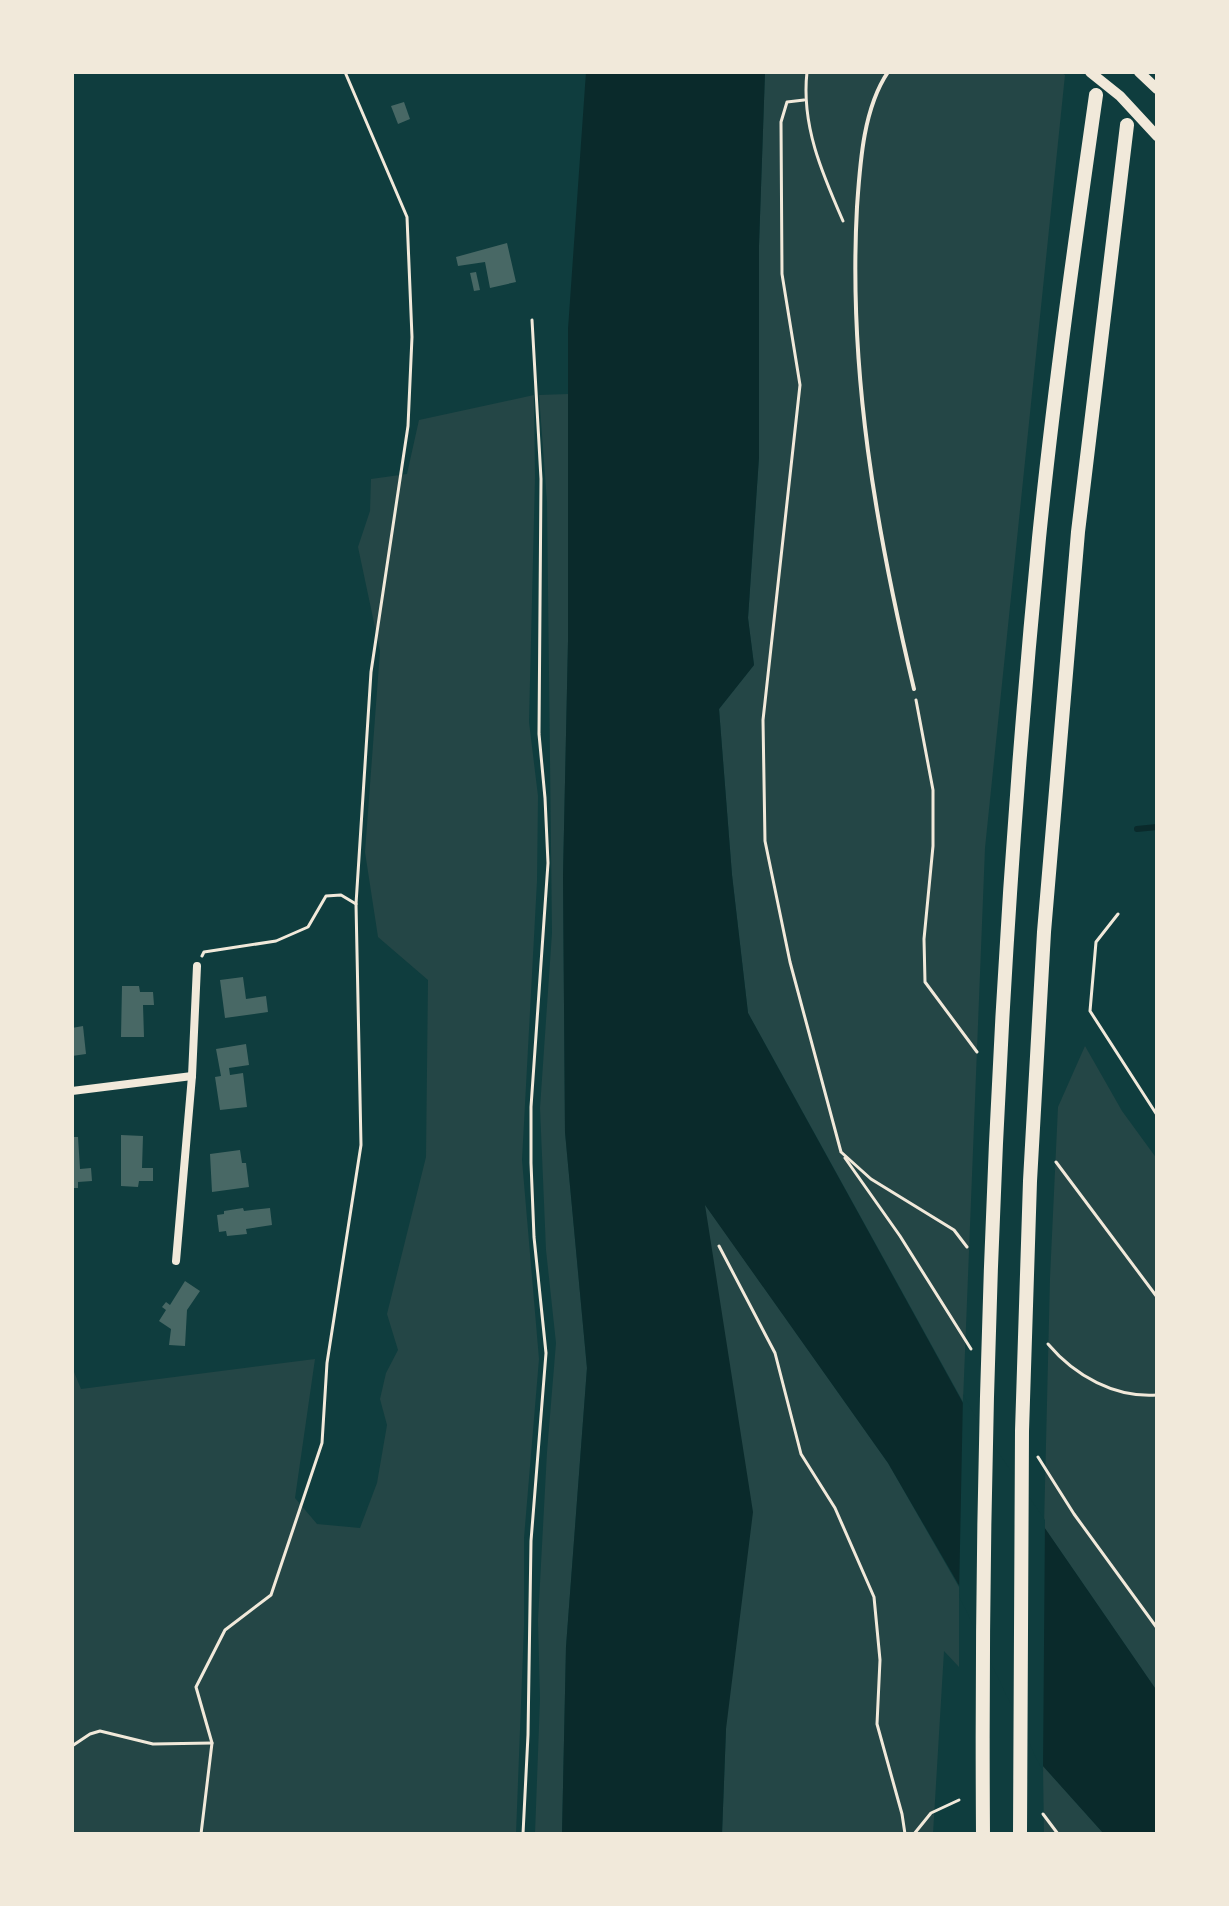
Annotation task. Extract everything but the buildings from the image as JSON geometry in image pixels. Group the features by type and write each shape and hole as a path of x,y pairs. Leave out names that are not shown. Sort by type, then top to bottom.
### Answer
{"highway":[{"path":"983,1834 985,1428 993,1191 1006,955 1017,787 1040,535 1096,95"},
{"path":"1020,1834 1022,1431 1030,1181 1044,932 1078,532 1127,125"}],"street":[{"path":"1090,72 1120,96 1157,136"},
{"path":"1139,72 1157,89"},
{"path":"176,1261 192,1076 197,966"},
{"path":"72,1091 192,1076"}],"lane":[{"path":"888,72 881,82 870,118 860,164 855,312 861,409 876,511 893,603 914,689"}],"path":[{"path":"201,1834 212,1743 196,1687 225,1630 271,1595 322,1443 327,1363 361,1145 356,904 371,672 408,426 412,337 407,217 345,72"},
{"path":"807,72 804,100 819,165 843,220"},
{"path":"804,100 787,102 781,122 782,274 800,385 763,720 765,841 790,962 841,1152 871,1179 954,1230 967,1247"},
{"path":"523,1834 531,1541 546,1353 534,1237 531,1163 531,1107 548,863 539,734 541,479 532,320"},
{"path":"914,689 933,790 933,846 924,939 925,982 977,1052"},
{"path":"197,966 204,952 276,941 308,927 326,896 341,895 356,904"},
{"path":"1118,914 1096,942 1090,1011 1157,1115"},
{"path":"1056,1162 1157,1297"},
{"path":"719,1246 775,1353 801,1454 835,1508 874,1597 880,1660 877,1724 905,1834"},
{"path":"1048,1344 1099,1385 1138,1396 1157,1395"},
{"path":"72,1746 100,1731 153,1744 212,1743"},
{"path":"914,1834 931,1813 959,1800"},
{"path":"1043,1814 1058,1834"}],"shaded area":[{"path":"586,72 765,72 759,245 759,457 748,618 754,665 719,709 732,875 748,1013 980,1434 1157,1691 1157,1834 1104,1834 1043,1766 960,1587 888,1463 705,1205 753,1512 726,1729 722,1834 562,1834 566,1647 587,1368 565,1132 563,876 568,642 568,329"},
{"path":"765,72 1061,72 1065,75 985,848 963,1402 748,1013 732,875 719,709 754,665 748,618 759,457 759,245"},
{"path":"568,394 568,642 563,876 565,1132 587,1368 566,1647 562,1834 535,1834 540,1699 538,1620 556,1343 546,1250 540,1108 552,933 547,502 539,395"},
{"path":"534,395 529,722 538,796 537,881 522,1160 539,1359 524,1538 516,1834 72,1834 72,1367 81,1389 315,1359 295,1498 317,1524 360,1528 377,1483 387,1425 380,1399 386,1373 398,1350 387,1314 426,1157 428,980 378,937 365,852 380,651 358,547 370,511 371,479 407,474 419,420"},
{"path":"1085,1046 1122,1111 1157,1159 1157,1691 1044,1527 1058,1107"},
{"path":"704,1203 888,1463 959,1587 959,1667 944,1651 933,1834 722,1834 726,1729"},
{"path":"1043,1766 1104,1834 1044,1834"}],"pier":[{"path":"963,1394 984,1432 1045,1520 1043,1772 959,1596"}],"waterway":[{"path":"1137,829 1157,827"}]}
